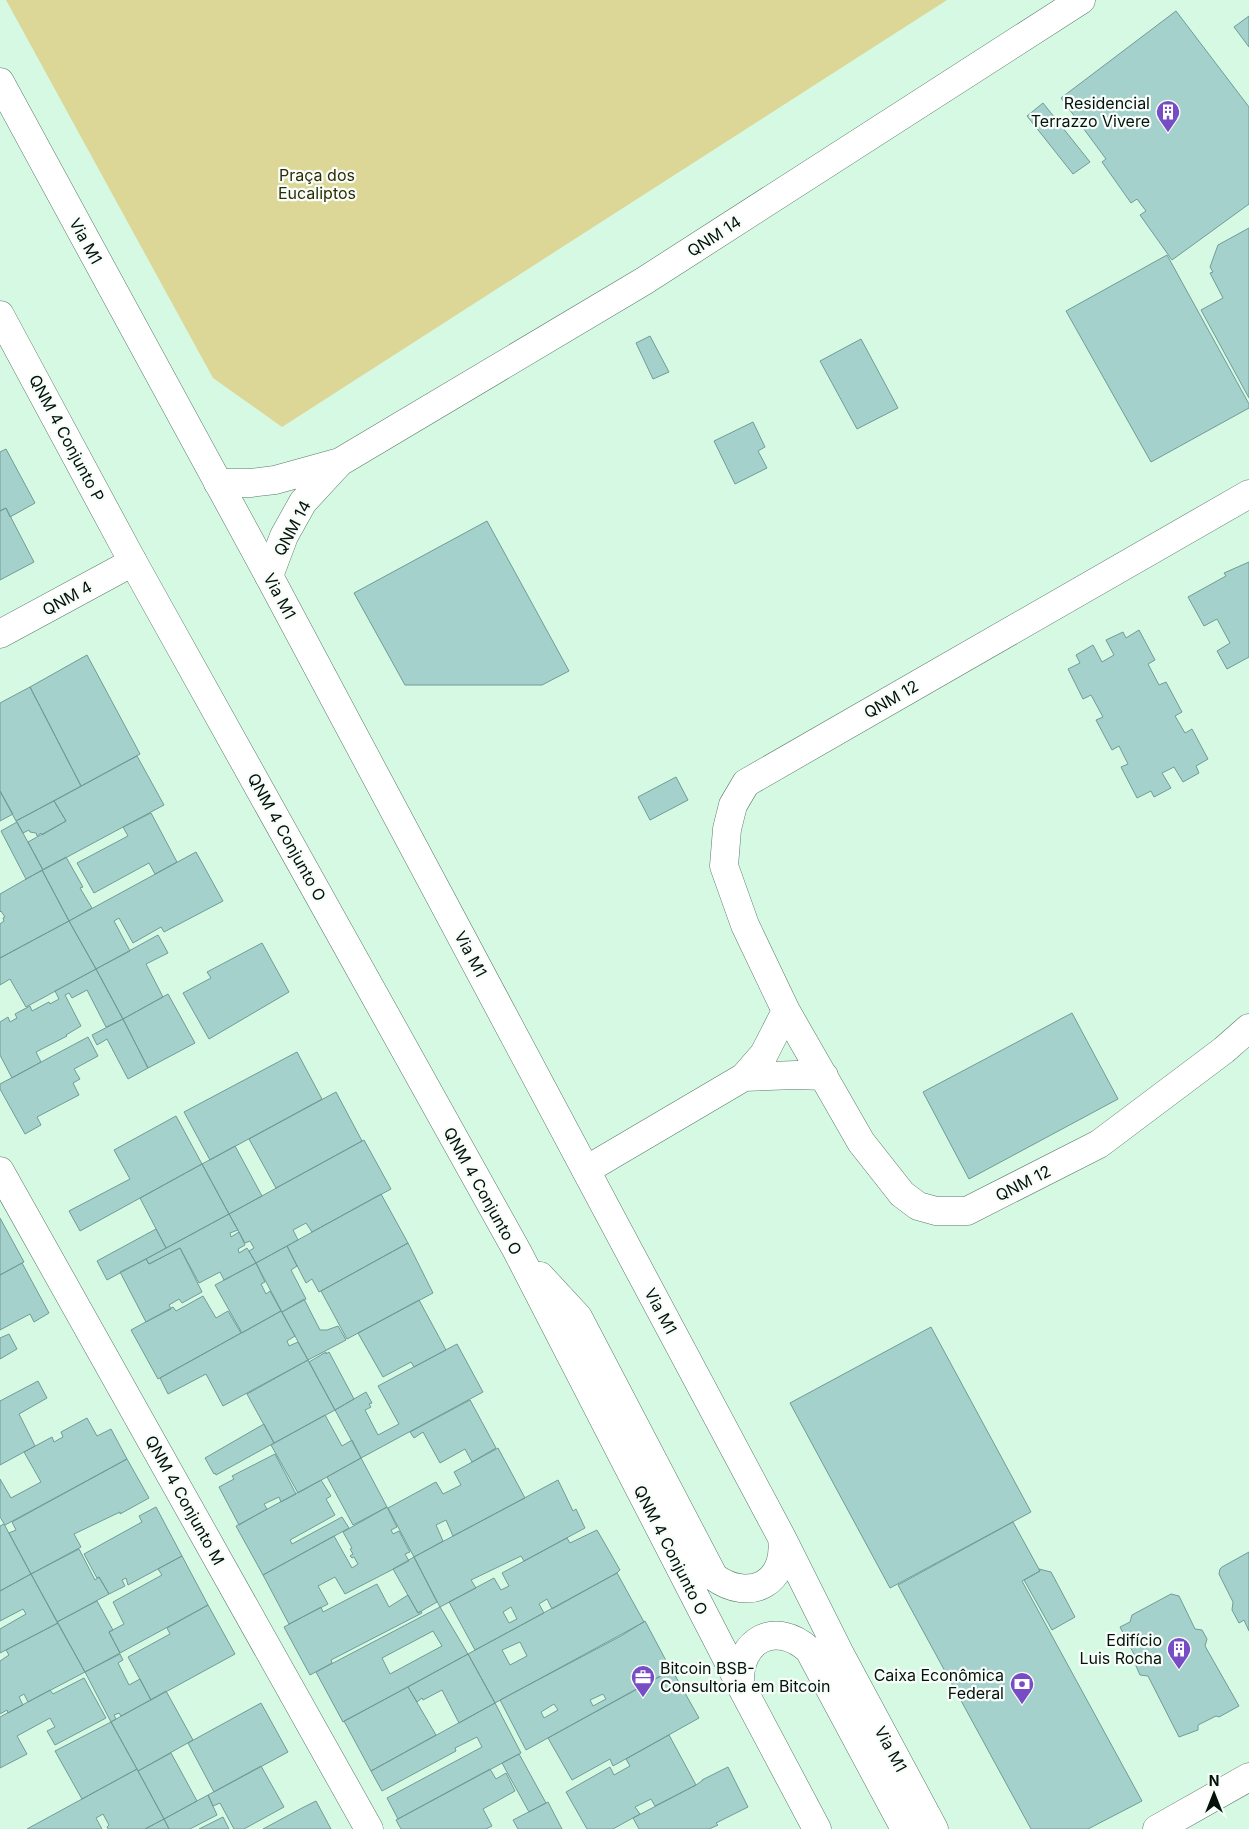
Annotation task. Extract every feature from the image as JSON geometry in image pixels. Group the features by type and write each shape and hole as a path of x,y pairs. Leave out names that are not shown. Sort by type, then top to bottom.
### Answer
{"main road":[{"name":"QNM 14","path":"218,483 250,483 275,480 340,462 644,281 1081,0"},
{"name":"Via M1","path":"0,82 269,576 782,1538 839,1652 934,1829"},
{"name":"QNM 4 Conjunto P","path":"0,315 133,562"},
{"name":"QNM 14","path":"269,576 284,536 303,502 340,462"},
{"name":"QNM 12","path":"1249,494 746,783 733,805 727,829 724,866 745,925 786,1010 861,1142 902,1194 918,1206 936,1211 968,1211 1099,1144 1224,1050 1249,1028"},
{"name":"QNM 4","path":"0,634 133,562"},
{"name":"QNM 4 Conjunto O","path":"133,562 517,1251 740,1684 817,1829"},
{"path":"586,1170 744,1077 764,1054 786,1010"},
{"path":"744,1077 796,1074 824,1076"},
{"name":"QNM 4 Conjunto M","path":"0,1171 370,1829"},
{"path":"517,1251 578,1317 714,1576 725,1584 738,1589 752,1589 764,1584 782,1564 784,1551 782,1538"},
{"path":"740,1684 739,1671 742,1658 749,1648 759,1640 772,1636 786,1636 799,1641 809,1650 905,1829"},
{"path":"1157,1829 1249,1777"}],"green space":[{"name":"Praça dos Eucaliptos","path":"6,0 947,0 282,427 213,378"}],"building":[{"name":"Residencial Terrazzo Vivere","path":"1176,11 1249,107 1249,204 1172,260 1140,215 1146,211 1137,199 1131,203 1102,162 1106,159 1061,98"},
{"path":"1249,16 1249,47 1234,27"},
{"path":"1043,103 1090,162 1073,174 1027,116"},
{"path":"1249,228 1249,398 1201,310 1223,298 1210,273 1213,272 1210,267 1218,245"},
{"path":"1167,255 1249,404 1249,408 1151,462 1066,311"},
{"path":"650,336 669,372 653,379 636,343"},
{"path":"861,339 898,408 857,429 820,361"},
{"path":"753,422 765,447 758,451 767,468 735,484 714,441"},
{"path":"6,449 35,503 10,517 6,508 0,511 0,452"},
{"path":"6,508 34,562 0,580 0,511"},
{"path":"487,521 569,671 542,685 405,685 354,593"},
{"path":"1249,562 1249,657 1227,669 1217,651 1230,643 1217,619 1204,626 1188,597 1226,576 1224,573"},
{"path":"1139,630 1155,660 1148,664 1159,685 1166,682 1182,712 1175,716 1185,733 1192,729 1208,759 1196,766 1199,773 1183,782 1174,767 1162,773 1171,788 1154,797 1151,791 1137,798 1121,767 1128,764 1119,746 1112,750 1096,720 1103,717 1091,695 1083,699 1068,669 1080,663 1076,655 1093,645 1102,662 1114,655 1106,640 1123,632 1126,638"},
{"path":"87,655 140,754 81,786 30,687"},
{"path":"30,687 81,786 16,821 0,791 0,703"},
{"path":"137,756 164,805 43,870 28,842 66,821 54,801"},
{"path":"676,777 688,800 650,820 638,797"},
{"path":"0,791 13,814 0,821"},
{"path":"54,801 66,821 42,835 41,833 37,836 36,833 29,830 23,833 16,821"},
{"path":"151,813 177,862 155,874 149,863 94,893 77,863 128,836 123,827"},
{"path":"17,822 43,870 26,879 1,831"},
{"path":"196,852 223,901 164,932 161,927 133,943 119,918 114,921 130,951 96,969 69,921"},
{"path":"66,857 83,887 80,888 92,908 69,921 42,870"},
{"path":"42,870 69,921 0,958 0,924 4,921 3,918 5,917 0,912 0,894"},
{"path":"69,921 96,969 26,1007 10,979 0,985 0,958"},
{"path":"158,935 168,953 146,964 163,997 123,1019 96,969"},
{"path":"262,943 289,992 209,1039 183,993 211,978 207,972"},
{"path":"96,969 123,1019 106,1027 87,990 72,998 69,993 65,995 81,1026 67,1036 36,1052 41,1062 12,1078 0,1055 0,1022 8,1017 10,1022 17,1018 15,1014 30,1006 32,1011 49,1002 50,1004 59,999 55,991"},
{"path":"168,994 195,1043 148,1068 123,1019"},
{"path":"1072,1013 1118,1099 969,1179 923,1092"},
{"path":"123,1019 148,1068 128,1079 107,1039 97,1045 92,1035"},
{"path":"88,1037 98,1056 74,1069 80,1079 73,1083 79,1095 37,1117 41,1125 25,1134 0,1089 0,1084"},
{"path":"297,1052 322,1099 210,1160 184,1112"},
{"path":"336,1092 362,1141 276,1188 249,1139"},
{"path":"176,1116 202,1164 80,1231 69,1211 130,1179 114,1150"},
{"path":"364,1140 391,1189 312,1232 306,1223 293,1230 298,1240 256,1263 249,1251 254,1248 250,1241 245,1243 229,1214"},
{"path":"235,1146 262,1196 229,1214 202,1164"},
{"path":"202,1164 229,1214 166,1248 140,1198"},
{"path":"381,1194 408,1243 319,1292 312,1279 306,1283 287,1246"},
{"path":"229,1214 238,1230 230,1233 231,1237 239,1232 245,1245 238,1249 239,1253 247,1248 256,1263 224,1280 220,1272 199,1283 180,1248 149,1264 146,1259"},
{"path":"0,1218 24,1262 0,1275"},
{"path":"156,1229 166,1248 107,1280 97,1261"},
{"path":"408,1243 433,1293 347,1339 321,1291"},
{"path":"287,1246 297,1266 291,1270 306,1299 282,1312 256,1263"},
{"path":"180,1248 202,1292 182,1303 179,1299 169,1305 171,1309 146,1322 120,1272 146,1259 149,1264"},
{"path":"22,1263 49,1313 34,1322 30,1314 0,1330 0,1275"},
{"path":"256,1263 265,1282 261,1284 266,1294 270,1291 281,1311 242,1333 215,1285"},
{"path":"203,1296 216,1318 228,1311 241,1333 158,1379 131,1330 173,1307 176,1311"},
{"path":"304,1299 320,1330 327,1330 338,1326 346,1340 308,1360 282,1312"},
{"path":"419,1300 446,1350 414,1367 411,1362 383,1377 358,1333"},
{"path":"281,1311 295,1336 287,1341 289,1346 298,1342 308,1360 223,1406 206,1374 168,1394 160,1378"},
{"path":"931,1327 1031,1512 890,1588 790,1403"},
{"path":"9,1334 17,1349 0,1359 0,1338"},
{"path":"457,1344 483,1392 361,1458 335,1410 366,1392 372,1403 369,1404 371,1407 365,1410 378,1435 399,1424 378,1386"},
{"path":"326,1352 326,1354 329,1352 354,1399 335,1410 309,1362"},
{"path":"308,1360 335,1410 274,1443 247,1394"},
{"path":"38,1381 47,1398 19,1414 35,1446 0,1465 0,1401"},
{"path":"470,1400 496,1448 472,1462 465,1449 440,1463 423,1432 414,1438 410,1432"},
{"path":"325,1415 342,1446 352,1440 361,1458 298,1493 271,1445"},
{"path":"87,1418 97,1436 111,1429 127,1459 5,1525 0,1517 0,1479 11,1498 41,1482 24,1452 52,1437 54,1442 63,1437 61,1432"},
{"path":"264,1424 274,1443 216,1475 214,1474 205,1458"},
{"path":"498,1448 525,1498 453,1536 446,1520 436,1525 443,1541 414,1557 388,1508 436,1482 443,1494 461,1485 454,1472"},
{"path":"275,1454 296,1494 281,1502 279,1497 264,1504 267,1509 239,1525 219,1487 234,1479 232,1476"},
{"path":"361,1458 387,1507 353,1525 327,1477"},
{"path":"127,1459 149,1498 120,1514 120,1512 74,1534 81,1547 31,1574 9,1533 16,1530 12,1522"},
{"path":"321,1480 331,1496 326,1499 335,1515 290,1540 292,1544 342,1517 349,1528 263,1575 236,1526"},
{"path":"558,1480 573,1511 576,1509 585,1528 524,1561 521,1556 471,1580 476,1588 440,1607 414,1557"},
{"path":"156,1507 182,1556 128,1585 126,1578 122,1580 125,1586 109,1594 99,1577 97,1578 84,1554 142,1522 139,1516"},
{"path":"387,1507 397,1527 391,1530 393,1534 399,1531 410,1552 405,1554 409,1561 345,1594 335,1577 318,1586 328,1604 289,1624 263,1575 334,1536 352,1568 358,1564 354,1557 350,1556 353,1554 350,1549 352,1548 343,1532"},
{"path":"1013,1522 1040,1571 1022,1581 1142,1801 1088,1829 1031,1829 898,1585"},
{"path":"4,1524 31,1574 0,1591 0,1526"},
{"path":"597,1530 620,1570 552,1609 547,1599 539,1604 544,1613 475,1650 449,1602 494,1578 501,1590 509,1586 502,1573 567,1538 570,1543","holes":["511,1607 517,1619 509,1623 503,1612"]},
{"path":"79,1549 95,1580 99,1577 109,1594 57,1622 31,1574"},
{"path":"1249,1552 1249,1631 1244,1620 1239,1623 1232,1610 1233,1602 1219,1574 1222,1567"},
{"path":"182,1556 208,1605 120,1653 109,1632 124,1624 113,1602 162,1575 158,1569"},
{"path":"414,1557 437,1602 418,1613 393,1569"},
{"path":"1039,1569 1051,1572 1075,1617 1052,1630 1024,1580 1040,1571"},
{"path":"617,1573 644,1622 495,1703 468,1654","holes":["520,1642 527,1656 510,1665 502,1650"]},
{"path":"31,1574 58,1623 0,1653 0,1629 26,1614 23,1609 0,1621 0,1591"},
{"path":"377,1584 389,1607 408,1595 418,1613 421,1611 422,1613 331,1660 332,1663 310,1675 284,1627 321,1607 323,1612"},
{"name":"Edifício Luis Rocha","path":"1171,1594 1179,1596 1195,1629 1202,1630 1207,1639 1205,1646 1239,1706 1219,1717 1216,1716 1198,1725 1198,1730 1179,1737 1148,1676 1140,1675 1136,1666 1137,1660 1120,1627 1130,1622 1132,1615"},
{"path":"97,1601 113,1630 109,1632 120,1653 85,1672 57,1622"},
{"path":"208,1605 235,1654 151,1700 128,1657 170,1634 167,1628"},
{"path":"440,1607 468,1654 343,1722 316,1672","holes":["433,1631 442,1646 390,1674 382,1658"]},
{"path":"645,1621 671,1670 526,1750 500,1700 621,1636","holes":["603,1694 606,1699 593,1706 590,1700","554,1704 558,1710 544,1718 541,1712"]},
{"path":"58,1623 85,1672 28,1702 24,1694 19,1697 23,1705 8,1713 7,1710 0,1714 0,1661 9,1655 6,1650"},
{"path":"120,1654 123,1660 118,1663 129,1685 140,1679 151,1700 121,1716 119,1713 114,1715 116,1719 111,1722 85,1672"},
{"path":"468,1654 495,1703 459,1723 442,1690 417,1702 408,1687"},
{"path":"672,1670 699,1718 613,1766 610,1759 572,1780 548,1738"},
{"path":"84,1678 106,1718 55,1745 47,1731 55,1727 50,1718 17,1736 27,1754 0,1768 0,1717 50,1690 53,1694"},
{"path":"408,1687 436,1735 371,1771 344,1721"},
{"path":"166,1691 193,1740 138,1771 111,1722"},
{"path":"261,1703 288,1752 214,1792 188,1743"},
{"path":"495,1703 521,1753 398,1819 387,1798 482,1747 477,1737 455,1748 456,1751 382,1791 371,1771"},
{"path":"111,1722 137,1769 82,1799 55,1751"},
{"path":"669,1735 696,1785 655,1806 651,1799 635,1807 640,1814 613,1829 587,1829 566,1792 610,1767 614,1775 630,1766 626,1759"},
{"path":"171,1753 197,1801 164,1819 138,1771"},
{"path":"519,1754 546,1803 529,1812 502,1763"},
{"path":"261,1766 284,1807 244,1829 234,1829 220,1803 213,1806 208,1795"},
{"path":"728,1767 748,1807 716,1823 718,1825 709,1829 639,1829 633,1818"},
{"path":"137,1769 164,1819 145,1829 108,1829 109,1825 103,1814 96,1818 102,1829 27,1829"},
{"path":"490,1769 496,1779 506,1773 515,1791 483,1809 492,1826 486,1829 401,1829 396,1820"},
{"path":"208,1795 217,1815 190,1829 169,1829 164,1819"},
{"path":"316,1801 331,1829 263,1829 302,1808"},
{"path":"548,1802 562,1829 518,1829 513,1820"},
{"path":"223,1817 229,1829 199,1829"},
{"path":"164,1819 169,1829 145,1829"}],"place":[{"name":"Residencial Terrazzo Vivere","path":"1168,133"},
{"name":"Edifício Luis Rocha","path":"1179,1670"},
{"name":"Bitcoin BSB- Consultoria em Bitcoin","path":"643,1698"},
{"name":"Caixa Econômica Federal","path":"1022,1705"}]}
